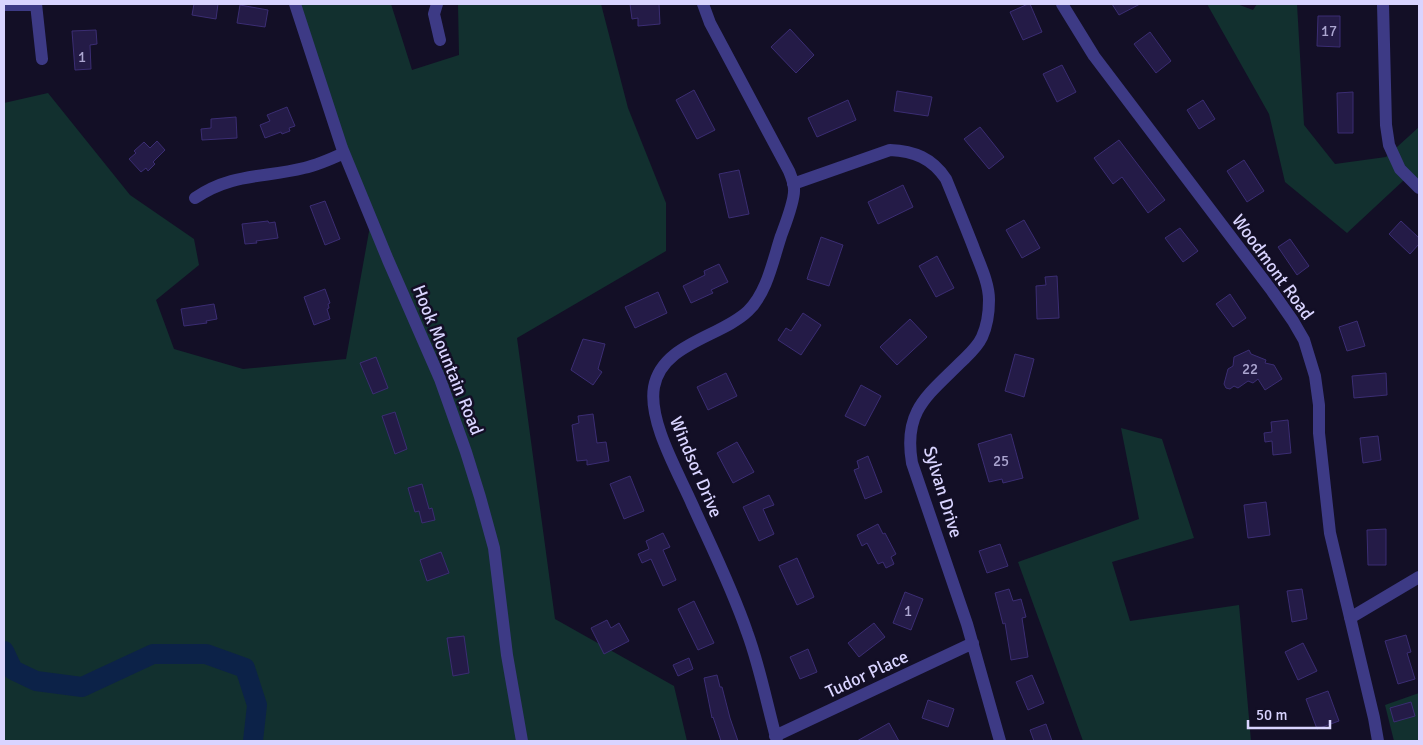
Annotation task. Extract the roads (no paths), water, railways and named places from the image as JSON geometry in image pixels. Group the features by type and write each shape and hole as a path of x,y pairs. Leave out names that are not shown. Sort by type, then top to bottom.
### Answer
{"street":[{"path":"4,5 36,4 42,59"},
{"name":"Hook Mountain Road","path":"295,4 344,154 440,379 480,497 494,548 507,655 522,741"},
{"path":"437,4 434,14 440,40"},
{"path":"703,4 710,23 789,171 793,184"},
{"name":"Woodmont Road","path":"1062,4 1094,56 1272,291 1304,340 1315,376 1319,405 1319,433 1330,533 1378,741"},
{"path":"1383,4 1386,125 1389,145 1400,168 1419,188"},
{"name":"Sylvan Drive","path":"793,184 890,150 904,150 918,154 937,167 946,179 975,252 988,292 985,329 974,350 924,398 917,411 910,437 912,463 973,643 1000,741"},
{"path":"195,198 220,184 240,178 302,169 321,164 344,154"},
{"name":"Windsor Drive","path":"776,738 748,633 665,443 655,414 653,396 657,378 671,358 701,339 737,321 750,310 758,298 767,279 788,215 794,189 793,184"},
{"path":"1350,618 1419,577"},
{"name":"Tudor Place","path":"776,738 973,643"}],"waterway":[{"path":"4,651 13,670 36,681 82,687 153,654 206,654 245,668 257,705 253,741"}]}
